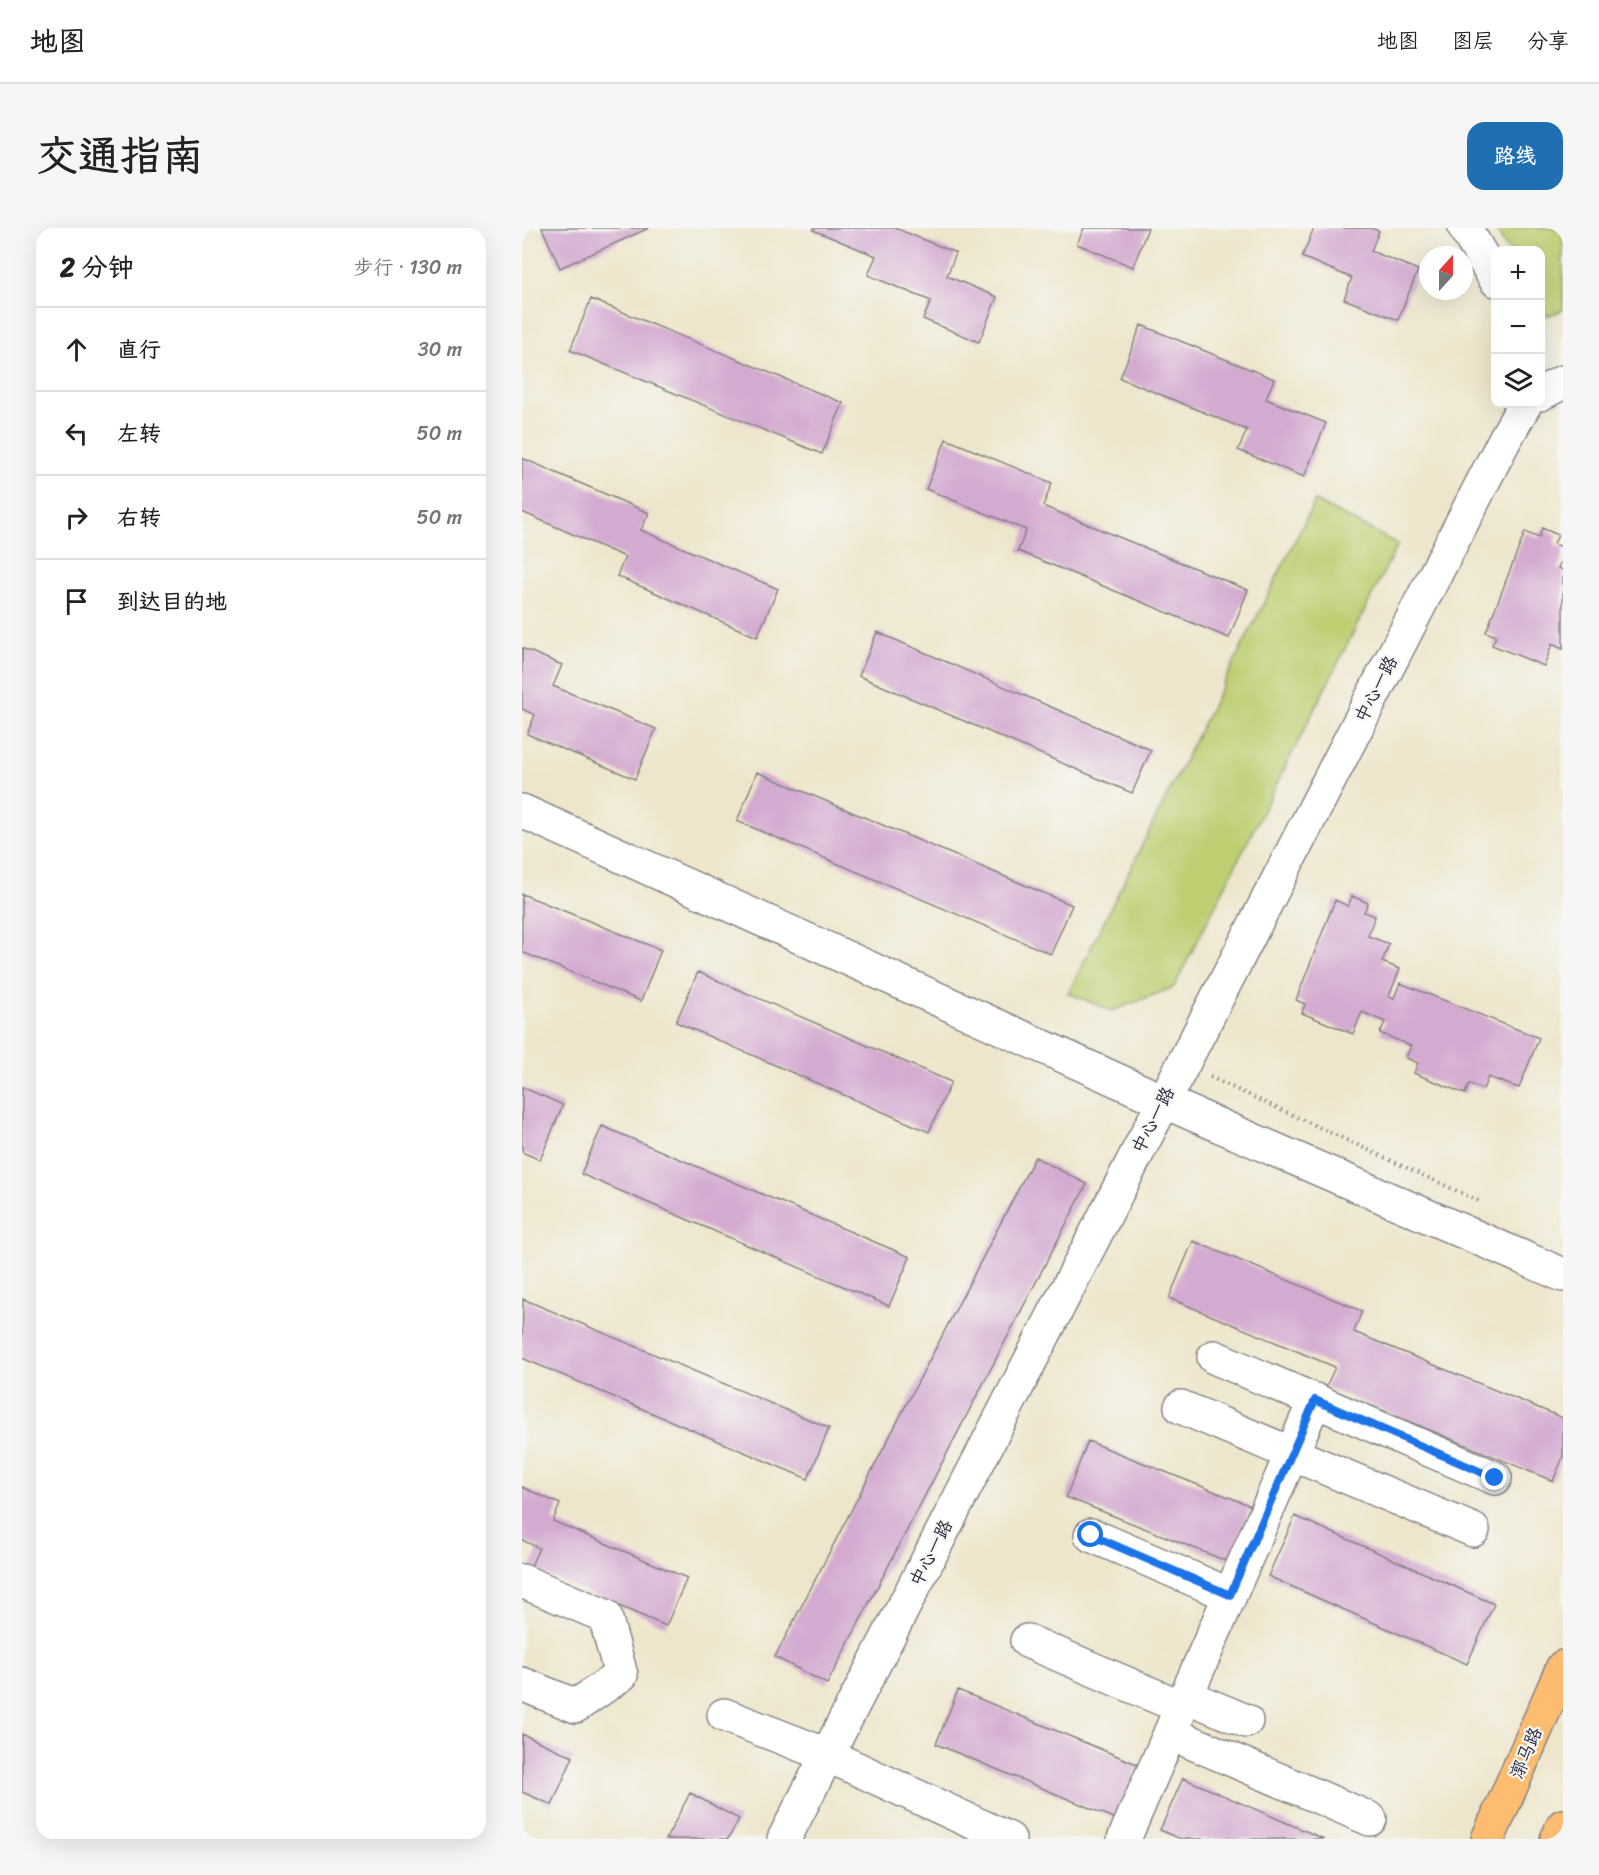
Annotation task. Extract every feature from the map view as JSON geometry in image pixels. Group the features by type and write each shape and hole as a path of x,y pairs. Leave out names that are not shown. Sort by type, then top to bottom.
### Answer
{"main road":[{"name":"漷马路","path":"1488,1839 1563,1667"},
{"path":"1557,1839 1563,1826"}],"street":[{"path":"1465,228 1491,272"},
{"path":"1545,391 1563,382"},
{"name":"中心一路","path":"784,1839 1523,408"},
{"path":"522,811 1163,1101 1563,1275"},
{"path":"1214,1357 1495,1478"},
{"path":"1124,1839 1315,1400"},
{"path":"1181,1407 1473,1530"},
{"path":"1091,1535 1230,1595"},
{"path":"522,1581 605,1616 621,1675 576,1706 522,1684"},
{"path":"1027,1641 1179,1712 1370,1819"},
{"path":"1179,1712 1246,1721"},
{"path":"724,1715 827,1755 1009,1839"}],"path":[{"path":"1214,1066 1208,1077 1488,1206"}],"green space":[{"path":"1495,228 1563,228 1563,310 1547,316 1545,312 1545,246 1506,246"},
{"path":"1315,501 1398,544 1174,987 1112,1011 1068,993"}],"building":[{"path":"542,228 649,228 560,268"},
{"path":"814,228 895,228 956,253 947,276 997,297 979,342 923,319 931,301 868,275 876,256 813,230"},
{"path":"1084,228 1148,228 1133,267 1077,244"},
{"path":"1314,228 1370,228 1379,231 1371,251 1418,270 1398,320 1344,299 1352,278 1302,257"},
{"path":"591,299 843,403 822,454 570,350"},
{"path":"1141,325 1274,379 1266,399 1326,423 1304,477 1238,450 1247,430 1120,378"},
{"path":"946,439 1052,483 1043,506 1248,590 1229,638 1018,551 1026,530 926,489"},
{"path":"522,458 649,513 641,530 778,589 757,637 617,576 625,557 522,512"},
{"path":"1542,528 1558,535 1554,544 1563,547 1563,555 1558,568 1563,570 1563,649 1552,644 1544,666 1492,645 1496,636 1486,632 1525,532 1539,538"},
{"path":"877,632 1151,750 1132,793 859,676"},
{"path":"522,648 562,665 553,686 656,729 635,779 527,734 535,715 522,709"},
{"path":"757,772 1072,905 1051,954 737,821"},
{"path":"522,894 661,950 641,1001 522,952"},
{"path":"1352,896 1368,903 1364,912 1375,916 1368,936 1389,944 1382,962 1400,969 1389,996 1394,998 1400,983 1539,1038 1519,1088 1488,1077 1483,1089 1469,1084 1465,1094 1414,1073 1418,1063 1406,1058 1411,1046 1380,1033 1385,1022 1362,1012 1353,1034 1302,1013 1305,1004 1296,1000 1335,900 1348,906"},
{"path":"698,972 951,1082 929,1132 676,1022"},
{"path":"522,1087 563,1105 540,1160 522,1152"},
{"path":"602,1126 910,1257 889,1306 581,1174"},
{"path":"1035,1157 1087,1184 827,1684 775,1657"},
{"path":"1193,1241 1362,1311 1354,1332 1563,1418 1563,1457 1553,1481 1326,1387 1335,1367 1169,1298"},
{"path":"523,1299 829,1428 808,1479 522,1358"},
{"path":"1088,1441 1251,1506 1229,1562 1066,1497"},
{"path":"522,1487 560,1504 553,1521 687,1578 666,1626 530,1568 539,1548 522,1540"},
{"path":"1295,1516 1494,1604 1467,1664 1268,1576"},
{"path":"958,1690 1139,1765 1116,1819 936,1744"},
{"path":"522,1734 573,1757 552,1805 522,1792"},
{"path":"1183,1778 1324,1839 1181,1839 1160,1830"},
{"path":"690,1793 739,1819 728,1839 666,1839"}],"route":[{"path":"1091,1535 1230,1595 1315,1400 1495,1478"}]}
